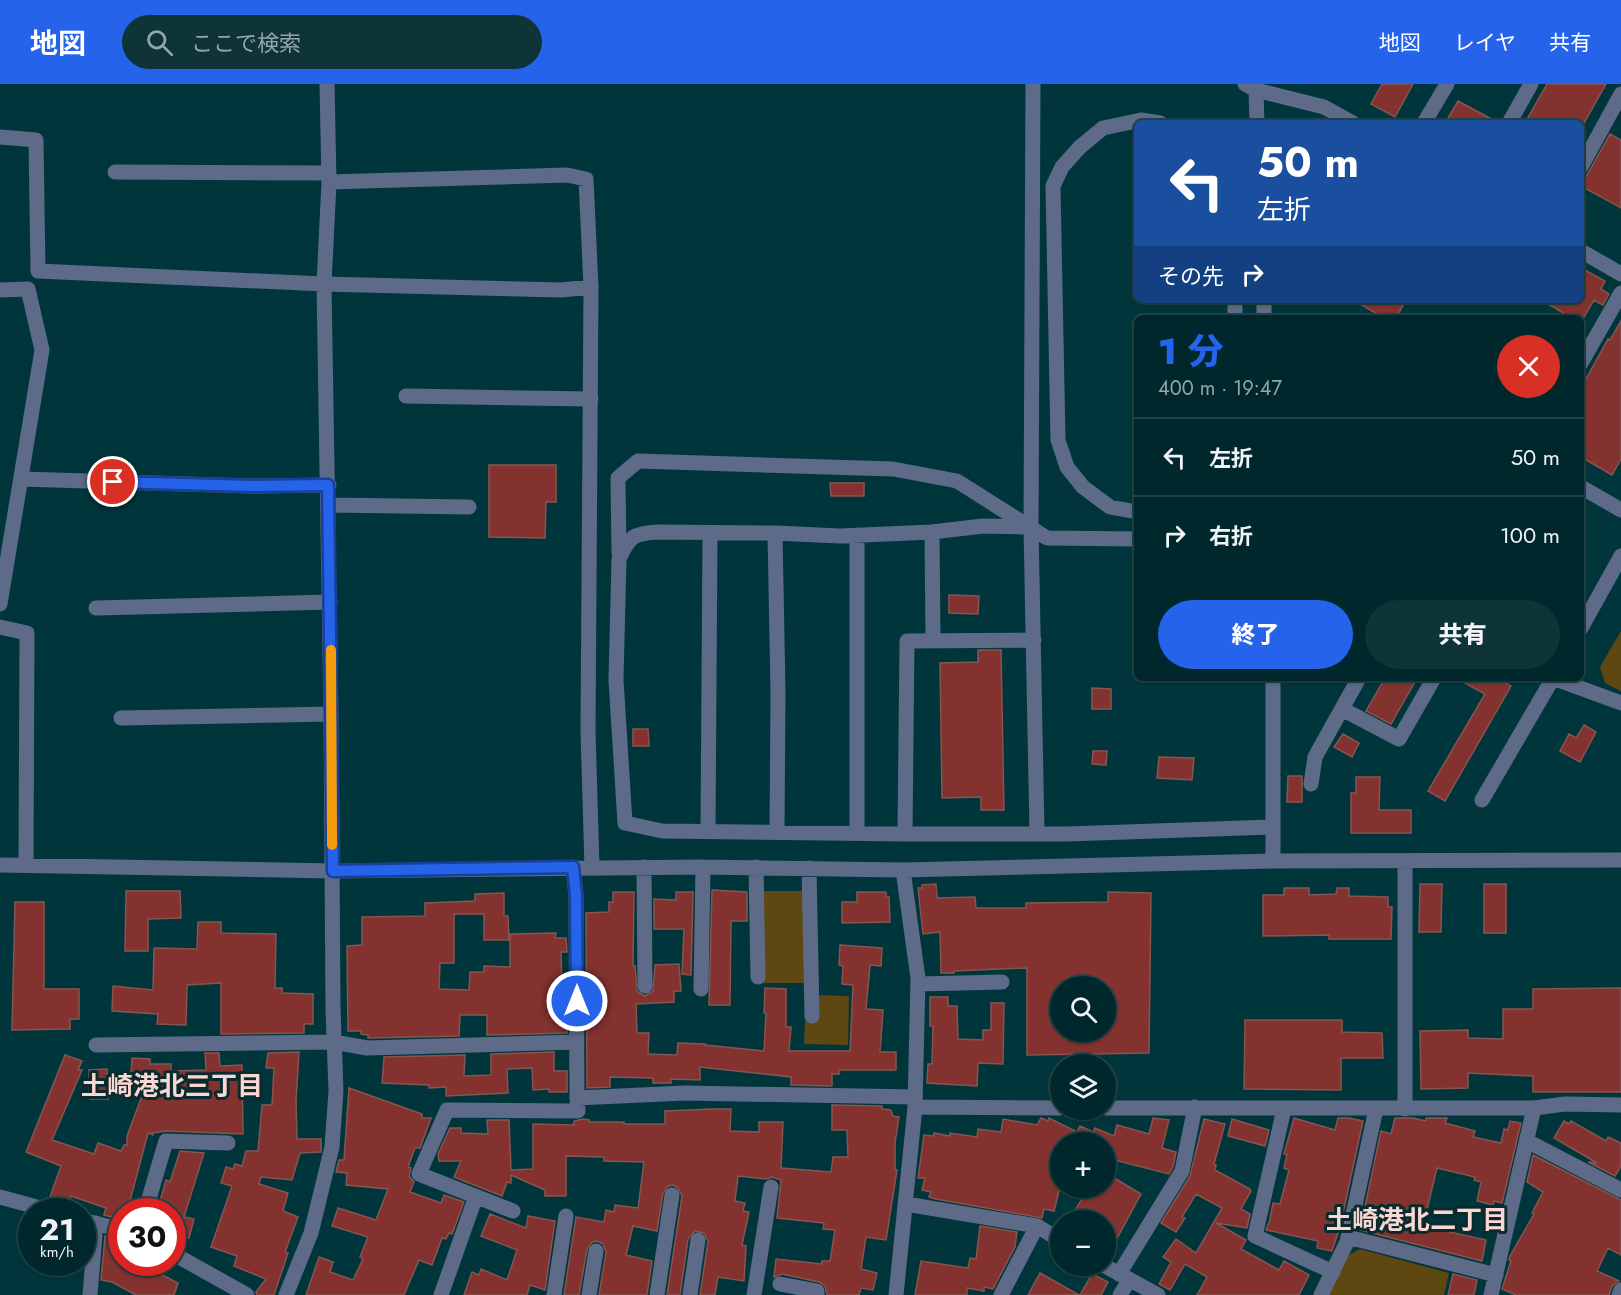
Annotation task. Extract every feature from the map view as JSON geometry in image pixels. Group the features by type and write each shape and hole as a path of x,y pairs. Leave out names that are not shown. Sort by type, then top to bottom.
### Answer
{"street":[{"path":"286,1295 310,1233 332,1147 336,1091 324,284 329,177 327,84"},
{"path":"1033,84 1031,527 1037,832"},
{"path":"1426,120 1447,84"},
{"path":"1511,120 1531,84"},
{"path":"1256,120 1250,87 1301,99 1324,107 1348,120"},
{"path":"1584,162 1621,94"},
{"path":"1134,121 1102,128 1062,167 1053,186 1058,440 1067,467 1083,487 1110,507 1134,512"},
{"path":"0,137 36,140 38,271 324,284 561,290 591,287"},
{"path":"115,172 329,177 567,175 586,179 591,287 588,731 592,867"},
{"path":"1584,253 1621,274"},
{"path":"0,290 28,289 42,350 0,604"},
{"path":"1584,358 1621,293"},
{"path":"406,396 591,399"},
{"path":"1134,539 1047,538 957,481 893,469 638,462 618,478 616,681 625,823 662,831 905,834 1037,832 1067,834 1273,826"},
{"path":"21,479 252,486 328,485"},
{"path":"1584,488 1621,510"},
{"path":"329,505 469,507"},
{"path":"619,559 627,541 641,533 775,533 840,536 932,532 983,526 1031,527"},
{"path":"932,532 933,640"},
{"path":"708,831 710,533"},
{"path":"775,533 778,692 777,832"},
{"path":"857,535 857,833"},
{"path":"1584,623 1621,556"},
{"path":"96,608 330,602"},
{"path":"0,627 27,633 26,865"},
{"path":"905,834 907,641 1034,640"},
{"path":"1273,681 1273,861"},
{"path":"1311,784 1315,758 1357,681"},
{"path":"1342,709 1399,740 1432,681"},
{"path":"1482,800 1551,681"},
{"path":"1561,681 1621,704"},
{"path":"121,718 332,714"},
{"path":"0,866 333,871 573,867 903,870 1273,861 1621,860"},
{"path":"1406,861 1406,1109"},
{"path":"513,1211 419,1174 447,1110 578,1111 576,896 573,867"},
{"path":"644,867 645,986"},
{"path":"701,989 703,867"},
{"path":"756,867 758,977"},
{"path":"809,868 812,1016"},
{"path":"896,1295 915,1102 918,984 903,870"},
{"path":"918,984 1002,982"},
{"path":"96,1046 334,1042 367,1048 577,1042"},
{"path":"577,1098 684,1093 1050,1108"},
{"path":"1116,1108 1406,1109 1534,1108 1565,1104 1621,1105"},
{"path":"1120,1295 1124,1277 1182,1171 1195,1107"},
{"path":"1284,1108 1255,1236 1333,1272"},
{"path":"1491,1295 1534,1108"},
{"path":"1321,1295 1348,1237 1376,1109"},
{"path":"149,1198 166,1141 228,1143"},
{"path":"1527,1141 1621,1190"},
{"path":"753,1295 771,1187"},
{"path":"657,1295 672,1194"},
{"path":"441,1295 476,1196"},
{"path":"0,1197 18,1202"},
{"path":"906,1204 1036,1226 1050,1234"},
{"path":"554,1295 566,1216"},
{"path":"1001,1295 1036,1226"},
{"path":"1348,1237 1496,1275"},
{"path":"690,1295 698,1240"},
{"path":"589,1295 596,1251"},
{"path":"186,1261 248,1295"},
{"path":"1116,1272 1158,1295"},
{"path":"90,1276 90,1295"},
{"path":"780,1284 817,1291 817,1295"},
{"path":"1618,1295 1621,1290"}],"shaded area":[{"path":"1621,631 1621,691 1605,683 1600,667"},
{"path":"761,891 806,891 807,983 762,983"},
{"path":"815,995 849,996 848,1045 804,1044 805,1021 814,1022"},
{"path":"1360,1249 1449,1273 1444,1295 1328,1295 1349,1255"}],"building":[{"path":"1382,84 1413,84 1395,117 1371,104"},
{"path":"1547,84 1606,84 1584,123 1584,120 1527,120"},
{"path":"1458,101 1493,120 1447,120"},
{"path":"1610,134 1621,140 1621,208 1584,188 1584,181"},
{"path":"1584,270 1605,281 1601,289 1609,294 1603,305 1594,300 1584,317 1584,315 1567,315 1546,303 1584,303"},
{"path":"1358,303 1404,303 1398,315 1379,315"},
{"path":"1621,321 1621,459 1612,475 1584,459 1584,383 1608,339 1610,340"},
{"path":"489,465 556,465 556,502 546,502 545,538 489,537"},
{"path":"830,483 864,483 864,496 831,496"},
{"path":"949,595 979,596 978,614 949,613"},
{"path":"978,650 1001,650 1004,810 981,810 981,797 942,798 940,663 978,662"},
{"path":"1383,681 1415,681 1391,724 1366,711"},
{"path":"1461,681 1502,681 1511,686 1445,801 1428,791 1485,694"},
{"path":"1092,688 1111,689 1111,709 1092,709"},
{"path":"1584,725 1596,732 1580,762 1560,751 1569,734 1576,738"},
{"path":"633,729 648,729 649,746 633,746"},
{"path":"1343,734 1359,743 1352,757 1334,747"},
{"path":"1093,751 1107,751 1106,765 1092,764"},
{"path":"1159,757 1194,758 1192,780 1157,778"},
{"path":"1288,776 1302,776 1302,802 1287,802"},
{"path":"1356,777 1380,777 1379,810 1411,810 1411,833 1351,833 1351,793 1356,793"},
{"path":"936,884 937,898 975,897 976,908 1026,908 1026,903 1108,902 1108,892 1151,893 1149,1053 1027,1055 1027,968 941,973 940,932 923,934 918,888 922,888 922,885"},
{"path":"1420,884 1442,884 1441,932 1419,932"},
{"path":"1484,884 1506,884 1506,933 1484,933"},
{"path":"1284,888 1309,888 1309,895 1336,894 1337,888 1349,888 1349,896 1388,897 1388,907 1392,907 1391,939 1329,939 1329,935 1263,936 1263,895 1284,895"},
{"path":"712,890 747,892 747,921 731,921 730,1005 709,1005"},
{"path":"126,891 180,891 181,918 148,919 148,951 125,951"},
{"path":"613,892 634,892 633,966 635,966 637,991 645,996 653,991 655,965 679,964 681,991 674,991 674,1002 636,1004 637,1033 649,1033 648,1054 677,1055 678,1043 764,1051 765,988 786,989 786,1027 791,1027 789,1051 850,1051 853,985 842,984 843,966 839,965 840,945 882,948 881,966 870,965 866,1009 883,1010 880,1052 896,1052 896,1070 839,1070 839,1074 832,1074 832,1086 791,1085 791,1077 700,1067 700,1080 671,1079 671,1083 653,1083 653,1078 610,1077 610,1087 587,1088 586,913 609,912 609,902 613,902"},
{"path":"676,892 693,892 691,975 682,974 684,929 654,929 654,899 676,900"},
{"path":"857,892 886,892 886,897 889,897 890,922 842,923 842,902 857,902"},
{"path":"504,893 504,916 508,916 509,940 484,940 484,914 454,914 454,963 440,963 439,989 469,990 470,972 484,972 484,966 510,967 510,934 556,933 555,938 566,938 567,952 561,952 562,989 567,989 567,1033 487,1035 487,1015 460,1015 459,1036 368,1038 368,1035 361,1034 361,1031 348,1031 347,946 362,945 362,917 425,916 425,903 475,901 475,894"},
{"path":"15,902 44,902 44,989 79,989 79,1019 70,1019 70,1029 12,1030"},
{"path":"198,922 221,922 221,933 276,934 275,988 282,988 282,993 313,994 313,1024 304,1024 304,1033 221,1034 221,983 187,985 186,1025 157,1024 158,1014 112,1011 113,986 153,990 154,948 197,949"},
{"path":"1621,988 1621,1092 1533,1092 1533,1076 1468,1073 1468,1088 1421,1089 1420,1031 1468,1030 1468,1038 1503,1039 1503,1009 1533,1009 1533,989"},
{"path":"930,997 948,997 948,1006 957,1006 958,1039 983,1040 983,1030 991,1030 991,1003 1004,1003 1003,1064 978,1063 977,1086 927,1083 928,1064 932,1064 933,1026 930,1026"},
{"path":"1245,1020 1342,1020 1342,1032 1382,1033 1383,1058 1341,1058 1341,1090 1244,1089"},
{"path":"299,1052 296,1101 297,1139 321,1139 321,1152 300,1153 292,1180 261,1177 259,1184 288,1193 283,1211 298,1217 285,1252 288,1253 274,1295 257,1295 256,1292 266,1279 234,1266 237,1256 211,1247 232,1186 221,1183 226,1167 233,1169 235,1164 242,1166 246,1151 258,1151 262,1105 272,1105 274,1068 266,1068 268,1053"},
{"path":"554,1052 554,1071 567,1071 567,1092 549,1092 549,1089 533,1090 532,1068 507,1069 508,1093 446,1096 446,1087 429,1088 429,1085 382,1083 384,1057 465,1055 464,1076 491,1075 491,1054"},
{"path":"205,1053 219,1053 220,1066 242,1065 243,1134 166,1131 153,1133 153,1135 148,1133 131,1198 108,1198 108,1216 104,1215 106,1208 96,1205 96,1198 71,1196 70,1198 50,1198 61,1166 26,1152 65,1055 82,1061 78,1070 82,1070 52,1140 94,1154 98,1143 121,1151 124,1145 127,1145 127,1136 145,1088 130,1088 132,1058 150,1059 150,1064 171,1064 171,1071 206,1070"},
{"path":"107,1069 108,1099 90,1099 89,1070"},
{"path":"349,1088 422,1114 422,1118 431,1118 420,1148 415,1148 408,1167 411,1168 409,1176 414,1182 410,1192 441,1203 444,1195 464,1202 452,1234 449,1233 446,1239 442,1238 432,1265 419,1260 404,1295 306,1295 319,1257 333,1262 330,1272 353,1280 363,1259 360,1257 368,1237 332,1226 338,1208 376,1220 388,1189 346,1185 347,1173 336,1172 339,1160 344,1160"},
{"path":"832,1105 882,1106 882,1109 891,1110 893,1116 899,1117 895,1143 895,1170 897,1170 886,1240 866,1237 861,1269 877,1273 873,1290 861,1288 859,1295 827,1295 825,1286 819,1282 782,1274 774,1277 776,1259 822,1264 822,1261 830,1261 835,1230 823,1229 824,1223 777,1218 781,1180 772,1177 766,1179 738,1176 735,1201 745,1203 743,1211 749,1212 742,1245 746,1246 744,1281 718,1277 715,1295 700,1295 708,1241 704,1233 695,1231 688,1239 680,1295 667,1295 682,1196 678,1188 673,1185 668,1186 663,1193 657,1231 633,1226 626,1255 652,1261 647,1295 599,1295 606,1252 603,1244 597,1241 592,1242 587,1249 579,1295 564,1295 576,1217 604,1222 606,1210 614,1212 615,1205 638,1208 644,1162 604,1161 604,1157 566,1156 566,1196 545,1196 545,1190 511,1175 511,1183 507,1182 502,1196 454,1177 461,1161 439,1161 438,1154 450,1128 461,1128 461,1133 488,1134 487,1120 509,1120 511,1170 533,1169 533,1124 574,1125 574,1121 583,1119 589,1122 665,1124 665,1111 731,1109 730,1131 759,1132 759,1122 783,1122 781,1168 831,1172 833,1157 848,1157 847,1130 832,1130"},
{"path":"1041,1118 1048,1121 1049,1118 1077,1132 1050,1132 1050,1198 1057,1198 1054,1210 1044,1209 1042,1218 936,1199 929,1197 931,1192 922,1190 925,1178 918,1178 924,1135 934,1136 934,1133 950,1136 950,1133 977,1137 978,1129 1001,1132 1003,1119 1037,1125"},
{"path":"1153,1118 1169,1120 1162,1148 1176,1152 1169,1174 1116,1161 1117,1125 1149,1134"},
{"path":"1294,1118 1335,1130 1338,1118 1363,1121 1340,1227 1332,1251 1317,1248 1318,1241 1266,1230 1273,1203 1280,1204 1289,1170 1284,1168 1287,1154 1284,1154"},
{"path":"1395,1118 1426,1121 1426,1118 1447,1118 1445,1123 1475,1131 1473,1137 1501,1143 1504,1129 1508,1130 1510,1121 1521,1123 1502,1203 1494,1201 1493,1205 1477,1201 1481,1182 1474,1180 1475,1177 1437,1168 1423,1226 1486,1240 1482,1261 1360,1230 1381,1131 1391,1134"},
{"path":"1204,1119 1225,1124 1214,1164 1216,1165 1215,1170 1251,1191 1241,1209 1250,1214 1247,1228 1216,1223 1246,1240 1241,1249 1279,1270 1284,1261 1309,1275 1299,1295 1197,1295 1207,1277 1185,1264 1170,1290 1159,1284 1171,1262 1163,1257 1176,1239 1196,1253 1222,1208 1196,1194 1176,1232 1161,1223 1190,1176"},
{"path":"1232,1119 1269,1130 1265,1146 1228,1136"},
{"path":"1564,1121 1569,1124 1571,1121 1606,1141 1608,1137 1621,1143 1621,1166 1615,1176 1588,1162 1597,1163 1554,1138"},
{"path":"1080,1126 1093,1132 1077,1132"},
{"path":"1095,1128 1104,1132 1093,1132"},
{"path":"180,1151 204,1153 186,1211 186,1198 161,1198 166,1180 170,1182"},
{"path":"1533,1155 1621,1200 1621,1255 1608,1248 1597,1271 1619,1281 1612,1286 1609,1295 1516,1295 1502,1289 1511,1261 1510,1256 1534,1214 1532,1213 1543,1192 1527,1182"},
{"path":"1116,1179 1141,1194 1116,1240 1116,1210 1075,1210 1082,1198 1116,1198"},
{"path":"490,1214 526,1228 528,1216 555,1221 545,1290 530,1285 527,1295 464,1295 472,1272 479,1275 481,1269 507,1280 517,1250 481,1236"},
{"path":"186,1217 194,1219 189,1238 186,1237"},
{"path":"980,1226 1017,1232 1015,1247 993,1289 984,1287 984,1291 967,1288 967,1295 915,1295 921,1261 968,1268 970,1258 976,1259"},
{"path":"105,1236 108,1237 108,1276 164,1276 178,1283 174,1295 136,1295 112,1282 101,1280"},
{"path":"1040,1273 1079,1295 1028,1295"},
{"path":"1453,1274 1477,1280 1474,1295 1448,1295"},
{"path":"1091,1276 1108,1282 1101,1295 1080,1295"}],"slow traffic":[{"path":"331,650 332,845"}],"district":[{"name":"土崎港北三丁目","path":"172,1086"},
{"name":"土崎港北二丁目","path":"1417,1220"}],"route":[{"path":"113,482 252,486 328,485 333,871 573,867 576,896 577,1001"}]}
